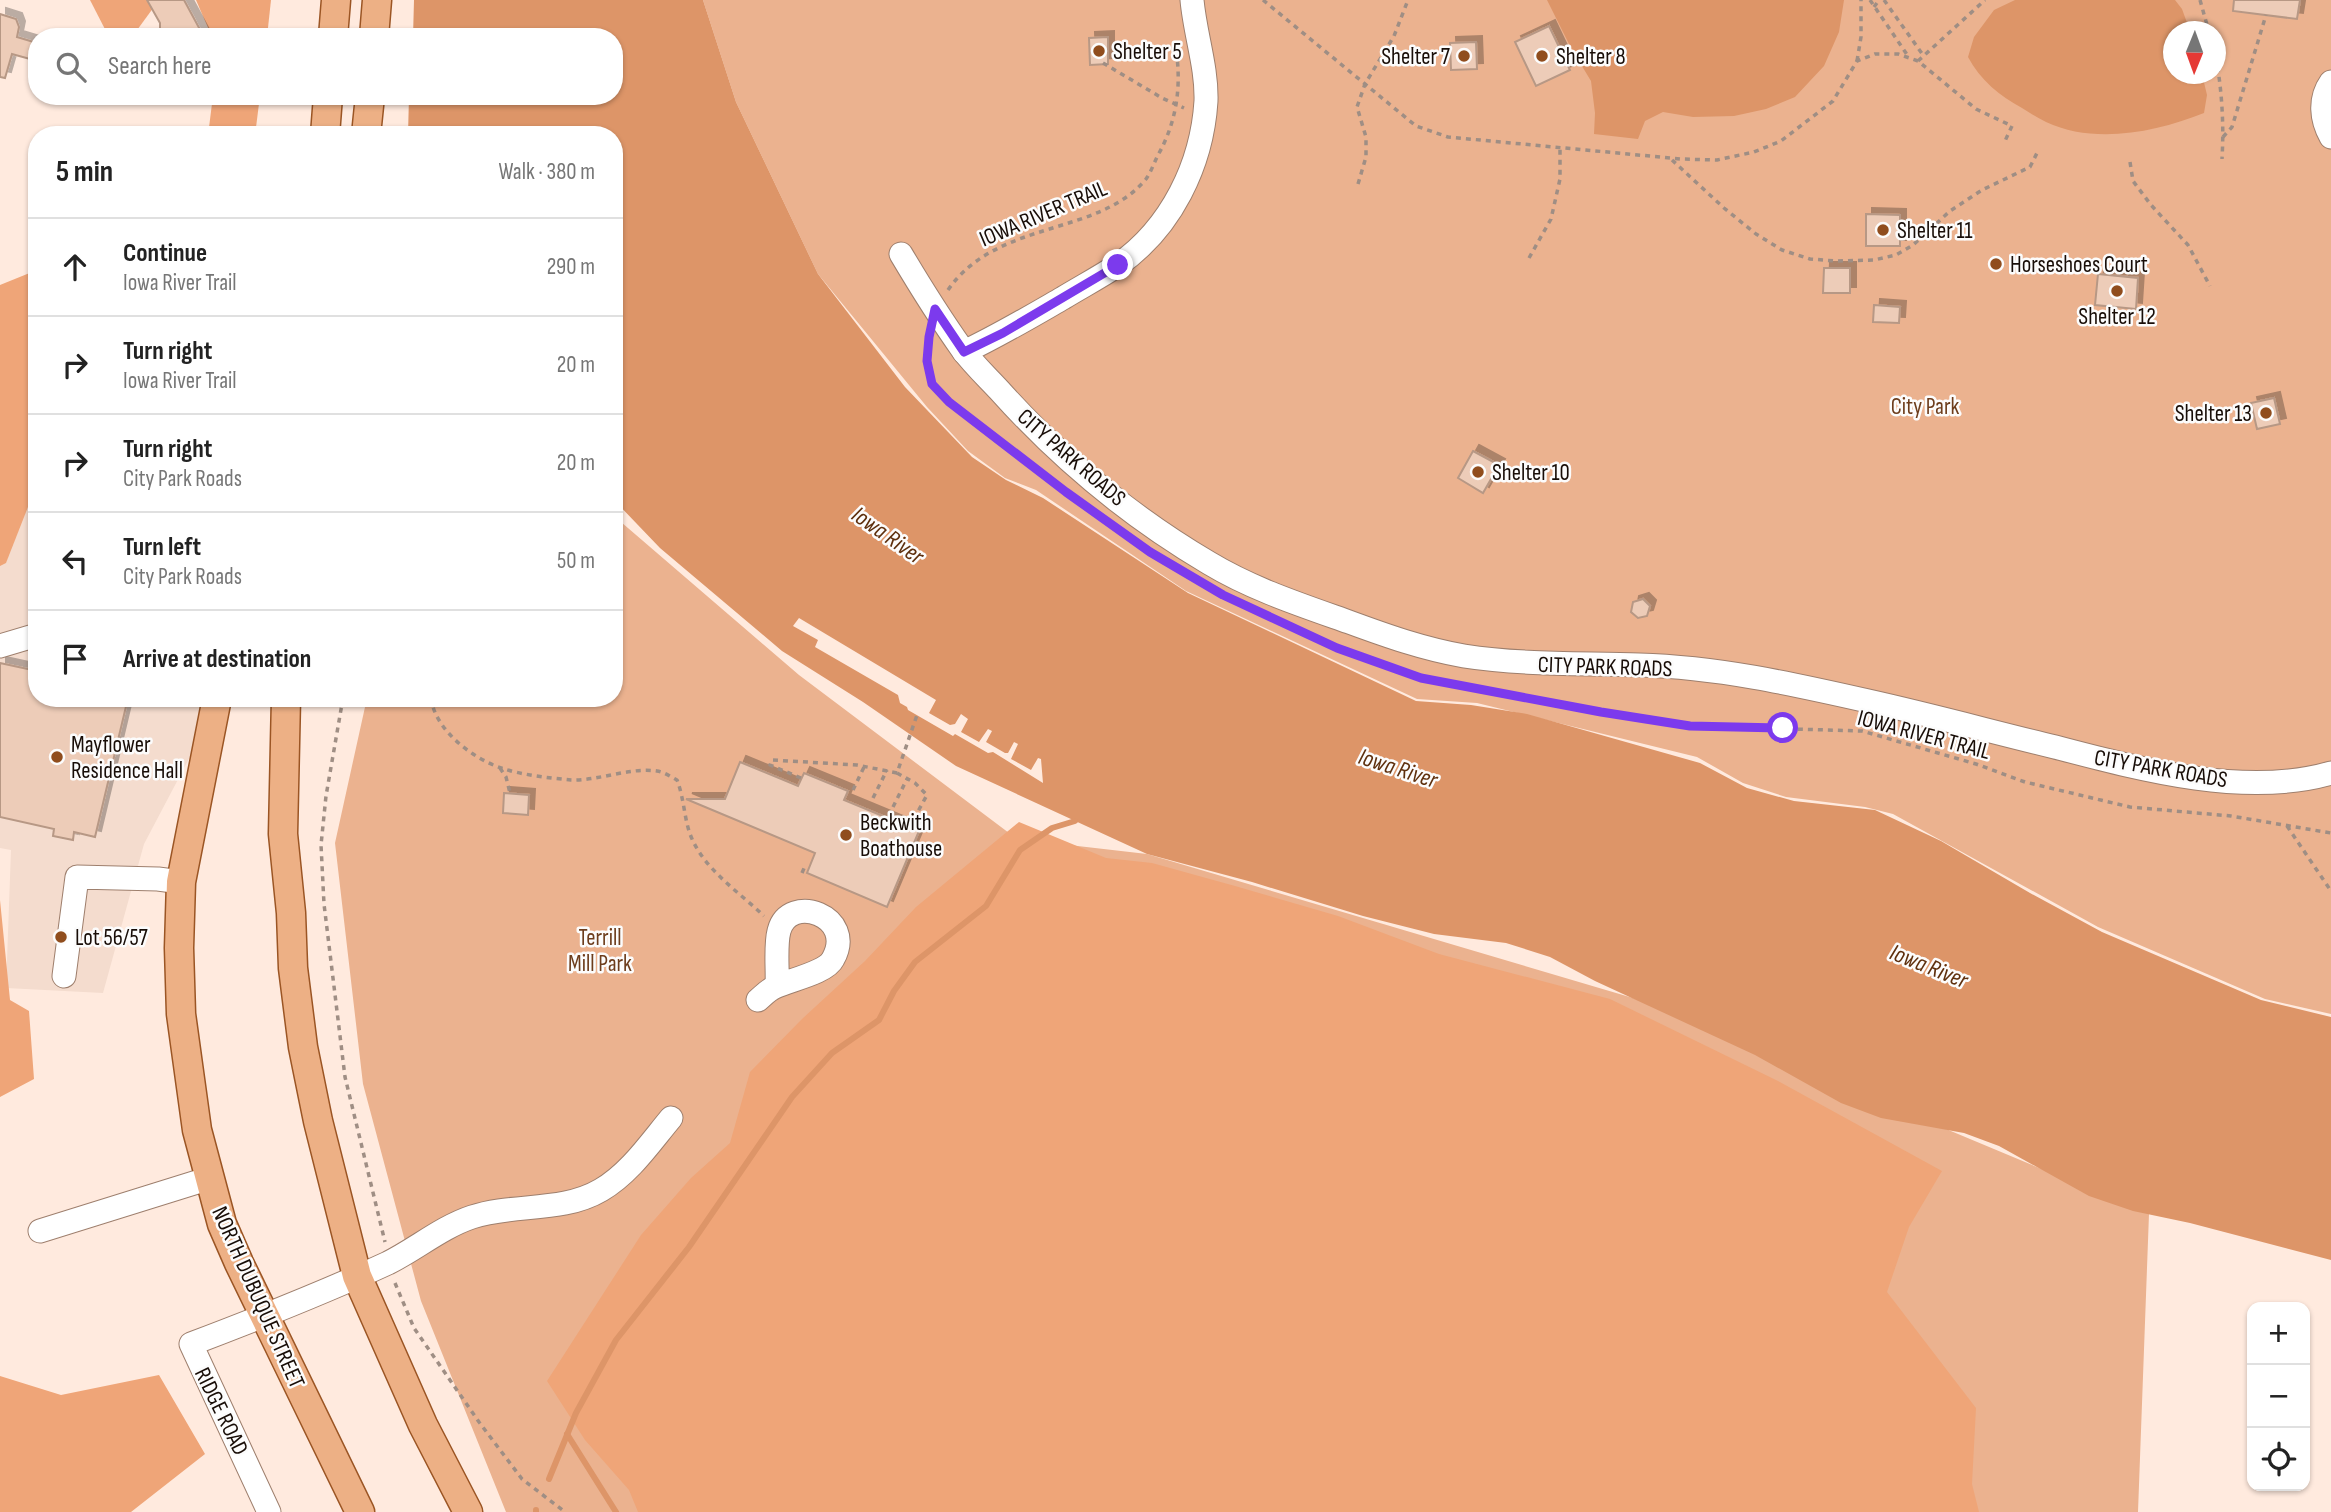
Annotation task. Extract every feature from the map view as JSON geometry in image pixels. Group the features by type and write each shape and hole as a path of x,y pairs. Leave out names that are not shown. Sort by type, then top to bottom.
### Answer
{"main road":[{"path":"334,28 336,0"},
{"path":"375,28 377,0"},
{"path":"326,126 327,105"},
{"path":"367,126 369,105"},
{"name":"NORTH DUBUQUE STREET","path":"215,707 181,882 181,1014 197,1130 222,1224 360,1512"},
{"path":"286,707 283,834 293,968 303,1047 318,1121 357,1276 423,1425 468,1512"}],"street":[{"path":"964,352 1003,333 1118,265 1141,246 1178,199 1193,167 1202,134 1206,98 1192,0"},
{"path":"2331,82 2322,105 2323,119 2331,136"},
{"name":"CITY PARK ROADS","path":"901,254 964,352 1018,411 1096,482 1151,525 1210,564 1270,594 1410,644 1465,656 1542,664 1642,665 1753,676 1873,702 2102,759 2189,776 2234,782 2271,782 2331,773"},
{"path":"0,646 28,638"},
{"path":"64,976 77,877 181,882"},
{"path":"758,1000 778,986"},
{"path":"265,1317 389,1262 469,1217 493,1211 564,1204 584,1199 620,1177 671,1118"},
{"path":"40,1231 209,1178"},
{"name":"RIDGE ROAD","path":"265,1317 191,1344 269,1512"}],"path":[{"path":"1263,0 1416,126 1448,137 1717,160 1754,152 1781,141 1833,101 1857,61 1861,37 1861,0"},
{"path":"1358,184 1366,157 1366,137 1357,107 1365,84 1394,36 1408,0"},
{"path":"1870,0 1909,58"},
{"path":"1874,7 1881,0 1924,56"},
{"path":"1918,61 1985,0"},
{"path":"2200,0 2206,21"},
{"path":"2223,137 2232,127 2266,15"},
{"name":"IOWA RIVER TRAIL","path":"1087,507 971,421 932,384 927,361 929,337 935,309 952,285 978,260 1010,242 1087,216 1118,202 1146,179 1170,135 1178,95 1177,52"},
{"path":"1857,61 1875,54 1898,54 1918,61 1976,109 2012,126 2005,141"},
{"path":"1103,63 1176,105 1204,117"},
{"path":"2221,84 2222,159"},
{"path":"1529,258 1550,219 1560,179 1560,147"},
{"path":"1671,158 1756,234 1782,250 1810,259 1836,261 1874,260 1896,255 1913,245 1950,211 1982,190 2030,167 2038,150"},
{"path":"2130,162 2133,181 2188,245 2210,286"},
{"name":"IOWA RIVER TRAIL","path":"1286,624 1337,648 1421,678 1690,726 1862,731 1976,764 2025,782 2130,807 2231,816 2331,833"},
{"path":"341,707 326,796 321,845 324,904 345,1077 393,1277 414,1328 479,1422 522,1479 565,1512"},
{"path":"432,707 446,733 500,768 573,780 658,771 677,780 684,796 690,834 704,859 765,917 763,926"},
{"path":"897,773 917,715"},
{"path":"802,778 770,765 772,760 864,766 897,773 915,783 927,795 916,815"},
{"path":"853,790 864,766"},
{"path":"500,768 506,777 510,793"},
{"path":"873,798 887,770"},
{"path":"893,807 907,779"},
{"path":"2287,825 2331,891"},
{"path":"802,873 805,866"}],"shaded area":[{"path":"90,0 159,0 139,28 104,28"},
{"path":"196,0 271,0 268,28 208,28"},
{"path":"212,105 259,105 256,126 209,126"},
{"path":"28,274 28,507 6,563 0,566 0,285"},
{"path":"28,444 28,707 215,707 144,844 103,993 6,988 11,850 0,848 0,530"},
{"path":"1019,822 1106,858 1152,863 1235,886 1338,916 1439,954 1610,999 1778,1081 1942,1171 1909,1227 1887,1292 1976,1408 1972,1484 1979,1512 638,1512 629,1490 585,1440 547,1381 641,1235 691,1178 730,1143 750,1072 865,961 916,907"},
{"path":"0,900 10,1000 29,1011 34,1079 0,1097"},
{"path":"159,1375 205,1454 131,1512 0,1512 0,1376 61,1395"}],"green space":[{"name":"City Park","path":"703,0 2331,0 2331,1014 2265,999 2098,927 1893,814 1865,807 1786,797 1743,783 1697,757 1477,703 1417,699 1186,591 1036,490 1005,478 968,451 927,407 818,274 736,102"},
{"name":"Terrill Mill Park","path":"623,524 799,675 1017,839 1147,854 1633,998 2149,1214 2138,1512 506,1512 421,1301 363,1084 335,843 365,707 623,707"}],"water":[{"name":"Iowa River","path":"414,0 703,0 736,102 818,274 905,387 972,457 1006,480 1043,498 1188,593 1416,701 1471,705 1527,714 1700,763 1747,788 1794,801 1875,810 1941,841 2102,932 2261,1000 2331,1017 2331,1260 2133,1211 2089,1196 1999,1146 1964,1133 1881,1118 1841,1103 1755,1055 1595,981 1550,957 1506,943 1434,934 1363,916 1147,854 956,766 863,702 782,651 660,548 623,509 623,126 408,126 409,105 623,105 623,28 413,28"},
{"path":"1547,0 1844,0 1839,32 1824,66 1795,97 1766,109 1734,116 1693,117 1663,112 1645,121 1638,139 1594,134 1595,113 1591,81"},
{"path":"2015,0 2175,0 2186,21 2163,21 2163,84 2204,84 2207,95 2204,113 2166,126 2125,133 2085,133 2046,122 1991,87 1968,57 1974,37 1994,10"}],"pier":[{"path":"799,618 936,700 929,713 950,725 955,724 961,714 968,719 961,732 979,742 988,729 992,731 986,742 1005,753 1008,753 1014,742 1018,744 1011,759 1031,770 1038,758 1041,759 1043,783 993,752 988,753 955,734 953,736 908,710 900,703 898,695 815,647 818,640 793,626"}],"building":[{"path":"147,0 184,0 199,28 160,28 160,23"},
{"path":"2234,0 2300,0 2297,19 2233,11"},
{"path":"0,14 16,19 19,27 17,37 28,40 28,58 12,54 5,78 0,77"},
{"name":"Shelter 8","path":"1549,26 1570,70 1536,86 1515,42"},
{"name":"Shelter 5","path":"1108,37 1108,64 1090,65 1089,38"},
{"name":"Shelter 7","path":"1476,42 1477,69 1451,70 1450,43"},
{"name":"Shelter 11","path":"1866,214 1900,215 1900,246 1866,246"},
{"path":"1824,268 1850,268 1850,293 1823,293"},
{"name":"Shelter 12","path":"2098,274 2138,278 2136,309 2095,305"},
{"path":"1874,305 1900,307 1899,323 1873,322"},
{"name":"Shelter 13","path":"2274,398 2280,424 2257,429 2251,403"},
{"name":"Shelter 10","path":"1473,451 1499,465 1483,493 1458,478"},
{"path":"1643,599 1650,606 1647,616 1638,618 1631,612 1633,602"},
{"name":"Mayflower Residence Hall","path":"0,663 28,669 28,707 126,707 95,837 74,832 73,840 53,836 54,829 0,817"},
{"name":"Beckwith Boathouse","path":"740,762 798,786 804,773 848,791 844,800 919,831 887,907 807,873 815,853 686,799 725,799"},
{"path":"504,793 529,795 528,815 503,813"}],"waterway":[{"path":"549,1479 576,1413 616,1340 689,1247 792,1097 832,1053 879,1020 894,991 915,962 986,906 1020,850 1052,828 1075,821"},
{"path":"567,1434 616,1512"}],"place":[{"name":"Shelter 5","path":"1099,51"},
{"name":"Shelter 7","path":"1464,56"},
{"name":"Shelter 8","path":"1542,56"},
{"name":"Shelter 11","path":"1883,230"},
{"name":"Horseshoes Court","path":"1996,264"},
{"name":"Shelter 12","path":"2117,291"},
{"name":"Shelter 13","path":"2266,413"},
{"name":"Shelter 10","path":"1478,472"},
{"name":"Mayflower Residence Hall","path":"57,757"},
{"name":"Beckwith Boathouse","path":"846,835"},
{"name":"Lot 56/57","path":"61,937"}],"route":[{"path":"1118,265 1003,333 964,352 935,309 927,361 932,384 971,421 1150,552 1223,595 1337,648 1421,678 1601,712 1690,726 1783,728"}]}
